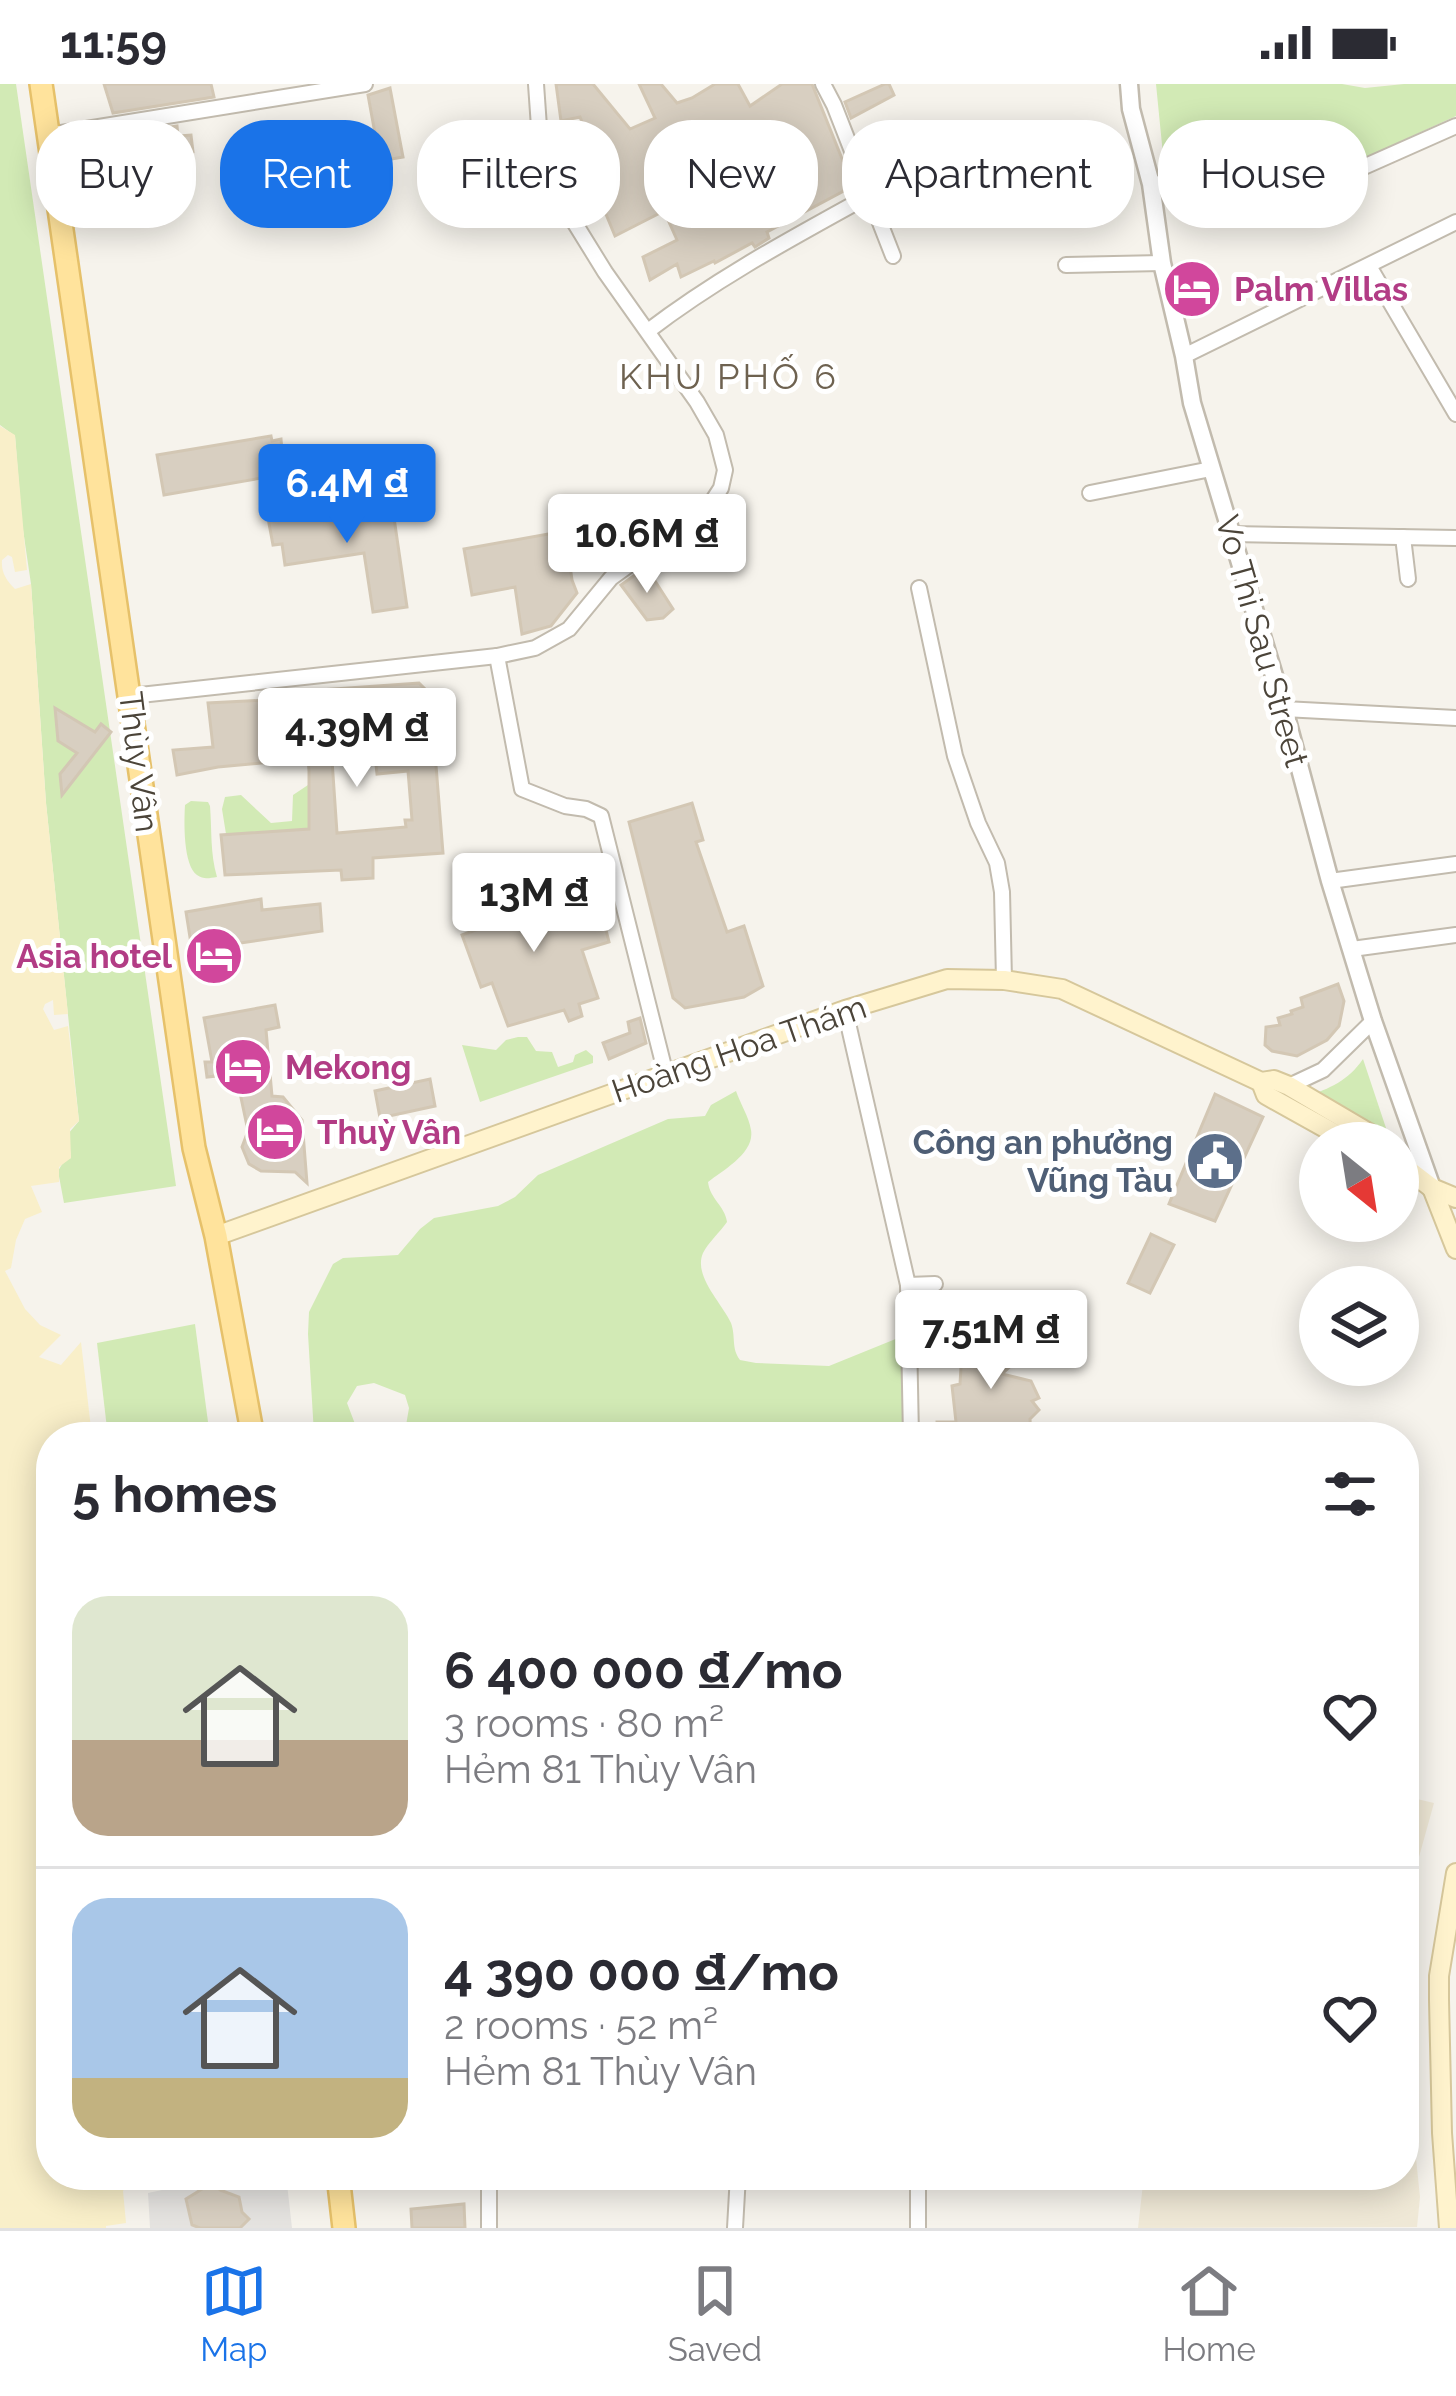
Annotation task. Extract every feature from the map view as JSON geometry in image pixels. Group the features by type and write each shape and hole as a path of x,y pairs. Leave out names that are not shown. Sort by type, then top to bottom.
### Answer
{"main road":[{"name":"Thùy Vân","path":"41,84 47,120"},
{"name":"Thùy Vân","path":"63,228 194,1148 217,1236 250,1422"},
{"name":"Hoàng Hoa Thám","path":"217,1236 845,1010 947,979 1004,980 1062,989 1261,1082 1274,1080 1350,1122"},
{"name":"Hoàng Hoa Thám","path":"1261,1082 1266,1095 1314,1122"},
{"path":"1419,1178 1456,1198"},
{"path":"1432,1188 1456,1249"},
{"path":"1449,2228 1439,1976 1456,1873"},
{"path":"340,2190 344,2228"}],"street":[{"path":"142,120 365,84"},
{"path":"131,696 535,648 569,629 611,578 690,522 722,488 725,470 716,435 542,170 536,84"},
{"path":"823,84 842,129"},
{"name":"Vo Thi Sau Street","path":"1129,84 1192,403 1330,881 1432,1188"},
{"path":"1151,184 1224,178 1332,181 1456,126"},
{"path":"648,331 674,310 842,210"},
{"path":"1184,356 1456,222"},
{"path":"882,228 892,256"},
{"path":"1066,265 1162,263"},
{"path":"1369,266 1456,414"},
{"path":"1090,493 1211,469"},
{"path":"1231,534 1456,538"},
{"path":"1402,537 1408,579"},
{"path":"919,588 956,756 997,863 1004,980"},
{"path":"496,656 521,789 601,816 666,1075"},
{"path":"1284,709 1456,718"},
{"path":"1330,881 1456,864"},
{"path":"1352,949 1456,934"},
{"path":"845,1010 908,1285 911,1422"},
{"path":"1289,1087 1323,1070 1373,1021"},
{"path":"908,1285 935,1284"},
{"path":"489,2228 490,2190"},
{"path":"735,2228 737,2190"},
{"path":"918,2190 918,2228"}],"shaded area":[{"path":"1419,1800 1434,1803 1419,1857"},
{"path":"1419,2187 1420,2197 1417,2227 1138,2228 1142,2190"},
{"path":"288,2190 292,2228 150,2228 148,2193"}],"green space":[{"path":"0,84 16,84 176,1186 64,1203 58,1171 71,1158 68,1134 79,1121 15,436 0,425"},
{"path":"1156,84 1365,88 1456,84 1456,116 1368,156 1368,120 1160,120"},
{"path":"308,785 309,842 294,830 226,834 225,797 241,795 271,823 292,821 293,795"},
{"path":"191,801 210,806 217,877 200,877 189,862 185,805"},
{"path":"527,1037 536,1051 552,1052 558,1067 586,1050 593,1063 480,1102 462,1045 496,1050"},
{"path":"1363,1059 1384,1122 1352,1122 1306,1097 1351,1073"},
{"path":"736,1091 750,1125 748,1146 708,1182 727,1222 705,1249 701,1262 705,1280 731,1323 737,1356 756,1363 829,1366 903,1336 904,1422 407,1422 405,1395 374,1383 357,1386 347,1403 354,1422 313,1422 309,1312 333,1264 343,1258 398,1255 434,1218 498,1206 538,1175 668,1119 705,1116 711,1105"},
{"path":"195,1324 208,1422 106,1422 97,1343"}],"sand":[{"path":"0,426 15,435 27,570 15,572 8,555 2,568 15,589 31,584 46,803 68,1014 54,1015 53,1000 43,1009 54,1030 68,1026 79,1121 70,1129 71,1158 59,1167 59,1182 31,1186 42,1212 25,1219 11,1268 5,1271 25,1309 40,1325 61,1335 39,1357 61,1365 81,1342 90,1422 36,1422 36,2190 124,2190 126,2223 106,2228 0,2228"}],"building":[{"path":"104,84 211,84 214,97 113,113"},
{"path":"556,84 593,84 630,129 644,123 644,221 615,236 612,228 620,228 620,120 561,120"},
{"path":"639,84 661,84 677,103 715,84 738,84 750,106 782,84 812,84 842,159 842,192 818,205 818,120 650,120 655,118"},
{"path":"885,84 894,95 851,118 845,102"},
{"path":"390,88 403,157 393,159 393,120 373,120 368,95"},
{"path":"672,228 774,228 755,247 752,243 681,277 677,264 650,280 643,257 677,240"},
{"path":"271,436 272,441 281,439 284,474 164,495 157,455"},
{"path":"369,502 371,514 393,511 407,607 373,612 364,553 285,565 282,544 273,545 268,518"},
{"path":"565,531 577,593 551,626 522,634 515,587 472,595 464,549"},
{"path":"646,567 673,609 663,618 647,620 621,585"},
{"path":"419,683 426,690 430,709 423,710 435,753 443,853 373,858 373,878 342,880 341,870 225,875 221,835 309,829 306,731 324,729 321,690","holes":["375,756 377,774 408,771 412,820 405,820 406,827 337,833 332,760"]},
{"path":"267,700 272,762 177,775 173,750 213,747 208,703"},
{"path":"55,708 95,732 101,724 111,732 62,795 60,774 77,753 58,741"},
{"path":"692,803 703,840 696,842 727,932 744,926 763,986 744,997 685,1008 673,998 629,822"},
{"path":"509,868 522,910 562,898 572,925 602,914 609,942 582,950 598,998 579,1004 582,1016 569,1021 564,1010 508,1026 492,983 481,987 462,935 500,921 485,877"},
{"path":"261,899 262,910 320,904 322,931 192,950 186,912"},
{"path":"1338,984 1344,1001 1339,1026 1327,1040 1297,1056 1265,1045 1266,1027 1280,1025 1278,1018 1303,1007 1301,998"},
{"path":"275,1005 279,1027 266,1030 272,1096 283,1097 302,1120 307,1183 295,1172 261,1171 249,1164 242,1147 248,1131 236,1074 207,1077 205,1062 212,1062 204,1018"},
{"path":"640,1018 646,1043 609,1059 603,1043 630,1033 628,1022"},
{"path":"430,1079 435,1106 380,1118 375,1091"},
{"name":"Công an phường Vũng Tàu","path":"1215,1094 1263,1117 1215,1221 1169,1204"},
{"path":"1151,1234 1174,1245 1150,1293 1128,1283"},
{"path":"1007,1330 1028,1350 1002,1374 1031,1381 1039,1398 1032,1401 1039,1410 1030,1422 956,1422 952,1386 960,1384 961,1367 952,1356 978,1332 993,1346"},
{"path":"200,2190 220,2190 239,2197 249,2219 240,2228 200,2228 192,2225 186,2199"},
{"path":"464,2204 465,2228 412,2228 411,2209"}],"place":[{"name":"Palm Villas","path":"1192,289"},
{"name":"Asia hotel","path":"214,956"},
{"name":"Mekong","path":"243,1067"},
{"name":"Thuỳ Vân","path":"275,1132"},
{"name":"Công an phường Vũng Tàu","path":"1215,1161"}],"district":[{"name":"KHU PHỐ 6","path":"729,376"}]}
